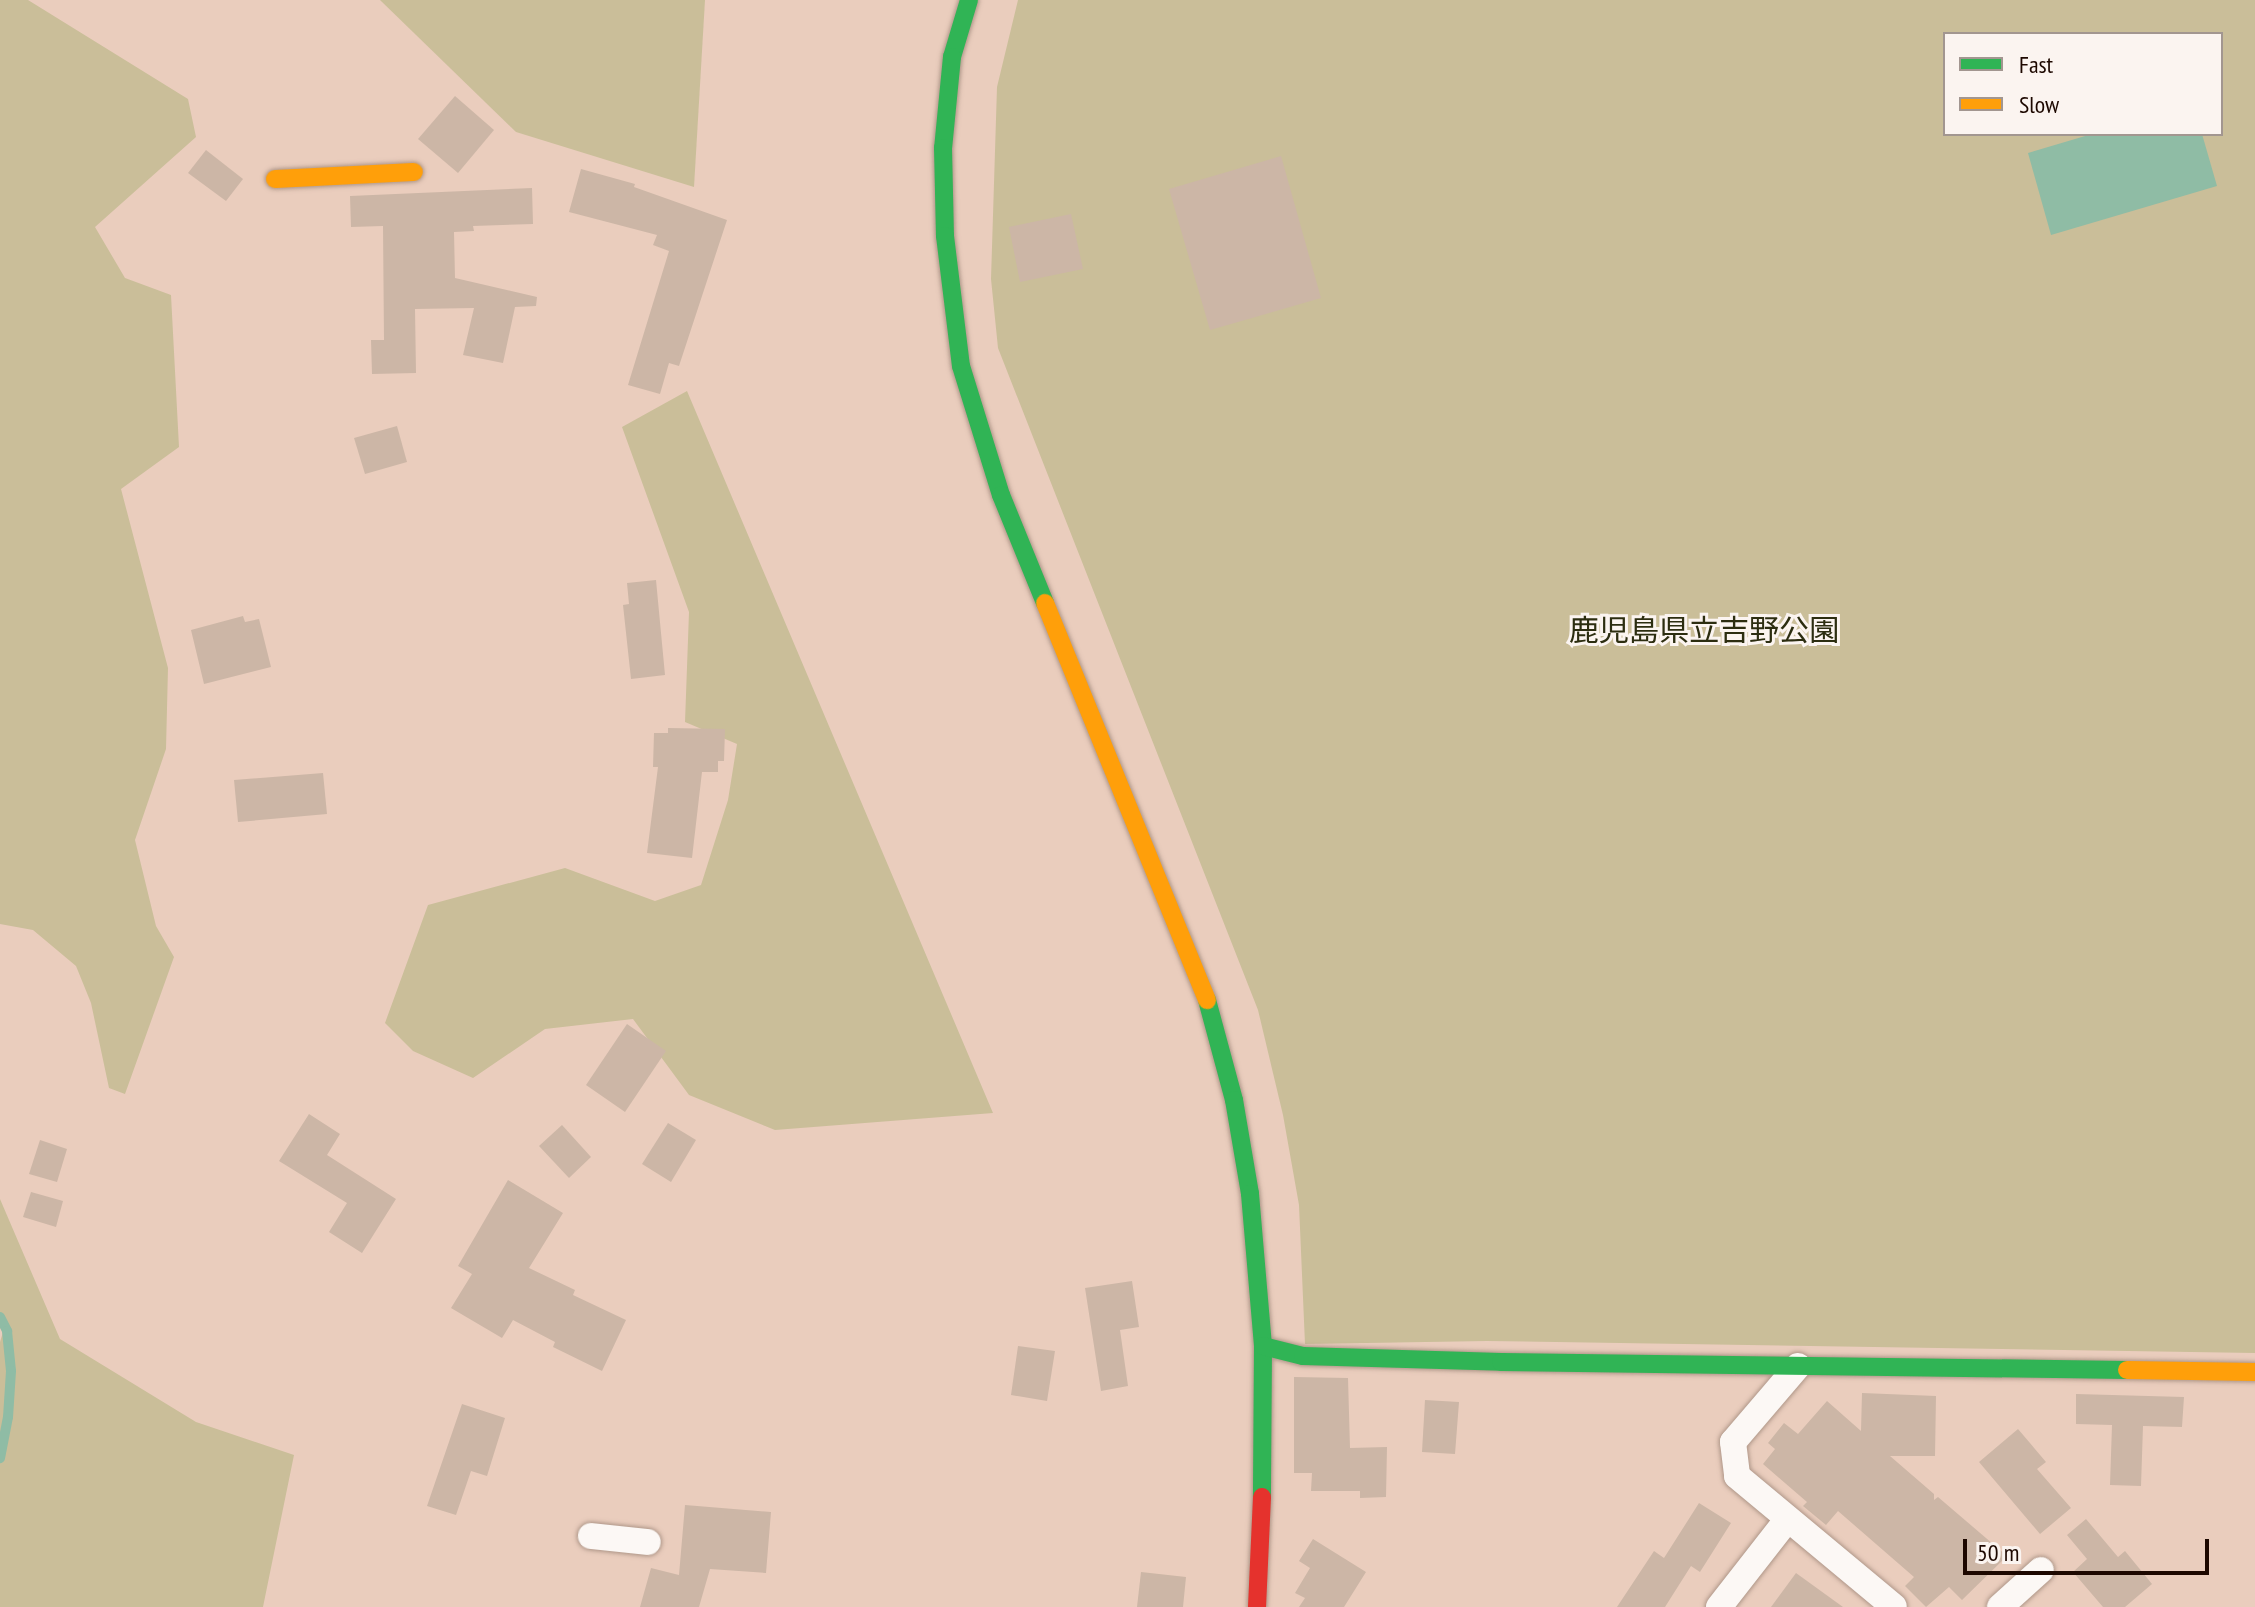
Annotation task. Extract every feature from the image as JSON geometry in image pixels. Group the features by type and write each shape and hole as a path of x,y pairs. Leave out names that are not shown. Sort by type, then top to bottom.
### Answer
{"street":[{"path":"969,0 952,57 943,148 946,251 961,366 1001,495 1207,999 1234,1100 1250,1194 1263,1346 1262,1530 1257,1607"},
{"path":"275,179 414,172"},
{"path":"1263,1346 1303,1356 2255,1372"},
{"path":"1798,1366 1733,1442 1737,1476 1894,1607"},
{"path":"1719,1607 1787,1520"},
{"path":"591,1536 648,1542"},
{"path":"2000,1607 2041,1570"}],"green space":[{"path":"0,0 28,0 188,99 196,137 95,227 125,278 171,295 179,447 121,489 168,668 166,749 135,840 156,926 174,957 125,1094 109,1088 91,1003 76,966 33,930 0,924"},
{"path":"380,0 705,0 694,187 516,132"},
{"name":"鹿児島県立吉野公園","path":"1018,0 2255,0 2255,1353 1487,1341 1305,1344 1299,1205 1283,1115 1258,1010 998,348 991,279 997,87"},
{"path":"687,391 993,1113 775,1130 689,1095 633,1019 545,1029 473,1078 413,1051 385,1023 428,905 565,868 655,901 701,885 728,800 737,744 685,722 689,612 622,427"},
{"path":"0,1199 60,1339 196,1422 294,1455 263,1607 0,1607 0,1342 3,1332 0,1325"}],"shaded area":[{"path":"2085,136 2203,136 2217,186 2051,235 2028,153"}],"building":[{"path":"455,96 494,130 458,173 418,139"},
{"path":"206,150 243,179 226,201 188,173"},
{"path":"1281,156 1321,298 1210,330 1169,189"},
{"path":"581,169 635,184 634,187 727,220 679,366 669,363 660,394 628,385 669,251 653,245 657,235 569,212"},
{"path":"532,188 533,224 473,226 474,231 454,232 455,278 537,297 536,306 515,307 503,363 463,355 474,308 415,309 416,373 372,374 371,340 384,340 383,226 351,227 350,196"},
{"path":"1071,214 1083,269 1020,282 1009,227"},
{"path":"397,426 407,462 365,474 354,438"},
{"path":"656,580 665,675 631,679 623,605 629,604 627,583"},
{"path":"243,616 245,622 259,619 271,667 204,684 191,630"},
{"path":"668,728 725,729 724,761 718,761 718,772 702,772 692,858 647,853 658,767 653,767 654,733 668,733"},
{"path":"323,773 327,814 238,822 234,780"},
{"path":"627,1024 666,1051 625,1112 586,1085"},
{"path":"309,1114 340,1134 327,1155 396,1199 362,1253 329,1232 347,1203 279,1161"},
{"path":"668,1123 696,1140 671,1182 642,1164"},
{"path":"562,1125 591,1157 569,1178 539,1146"},
{"path":"40,1140 67,1149 57,1182 29,1174"},
{"path":"508,1180 563,1213 529,1268 575,1290 573,1295 626,1320 602,1371 553,1347 555,1342 513,1320 502,1338 451,1308 472,1274 458,1266"},
{"path":"31,1192 63,1201 56,1227 23,1217"},
{"path":"1132,1281 1139,1327 1120,1330 1128,1386 1101,1391 1085,1288"},
{"path":"1018,1346 1055,1351 1047,1401 1011,1395"},
{"path":"1294,1377 1348,1378 1350,1448 1387,1447 1386,1497 1360,1498 1360,1491 1311,1491 1312,1473 1294,1473"},
{"path":"1862,1393 1936,1396 1935,1456 1890,1456 1934,1494 1934,1500 1938,1497 2007,1556 1962,1600 1949,1587 1926,1607 1905,1586 1914,1577 1838,1511 1826,1525 1803,1506 1807,1502 1763,1464 1775,1449 1768,1443 1784,1423 1798,1434 1827,1401 1861,1431"},
{"path":"2076,1394 2184,1397 2182,1427 2143,1426 2141,1486 2110,1485 2112,1425 2076,1424"},
{"path":"1425,1400 1459,1402 1455,1454 1422,1452"},
{"path":"462,1404 505,1418 487,1476 471,1471 456,1515 427,1506"},
{"path":"2018,1429 2046,1462 2037,1469 2071,1508 2040,1534 1979,1462"},
{"path":"1699,1503 1731,1523 1700,1572 1691,1566 1665,1607 1617,1607 1654,1551 1664,1558"},
{"path":"685,1505 771,1512 766,1573 710,1569 699,1607 640,1607 651,1568 679,1575"},
{"path":"2086,1519 2118,1557 2125,1551 2152,1584 2125,1607 2103,1607 2073,1572 2087,1559 2067,1535"},
{"path":"1313,1539 1366,1572 1344,1607 1299,1607 1305,1598 1295,1593 1310,1568 1299,1561"},
{"path":"1141,1572 1186,1577 1183,1607 1137,1607"},
{"path":"1796,1573 1843,1607 1771,1607"}],"waterway":[{"path":"0,1317 7,1331 11,1371 8,1417 0,1458"}],"traffic: fast":[{"path":"969,0 952,57 943,148 945,236 961,366 1001,495 1045,603"},
{"path":"1207,1000 1234,1100 1250,1194 1263,1346 1262,1497"},
{"path":"1263,1346 1303,1356 1501,1362 2127,1370"}],"traffic: slow":[{"path":"275,179 414,172"},
{"path":"1045,603 1207,1000"},
{"path":"2127,1370 2255,1372"}],"traffic: jam":[{"path":"1257,1607 1262,1497"}]}
